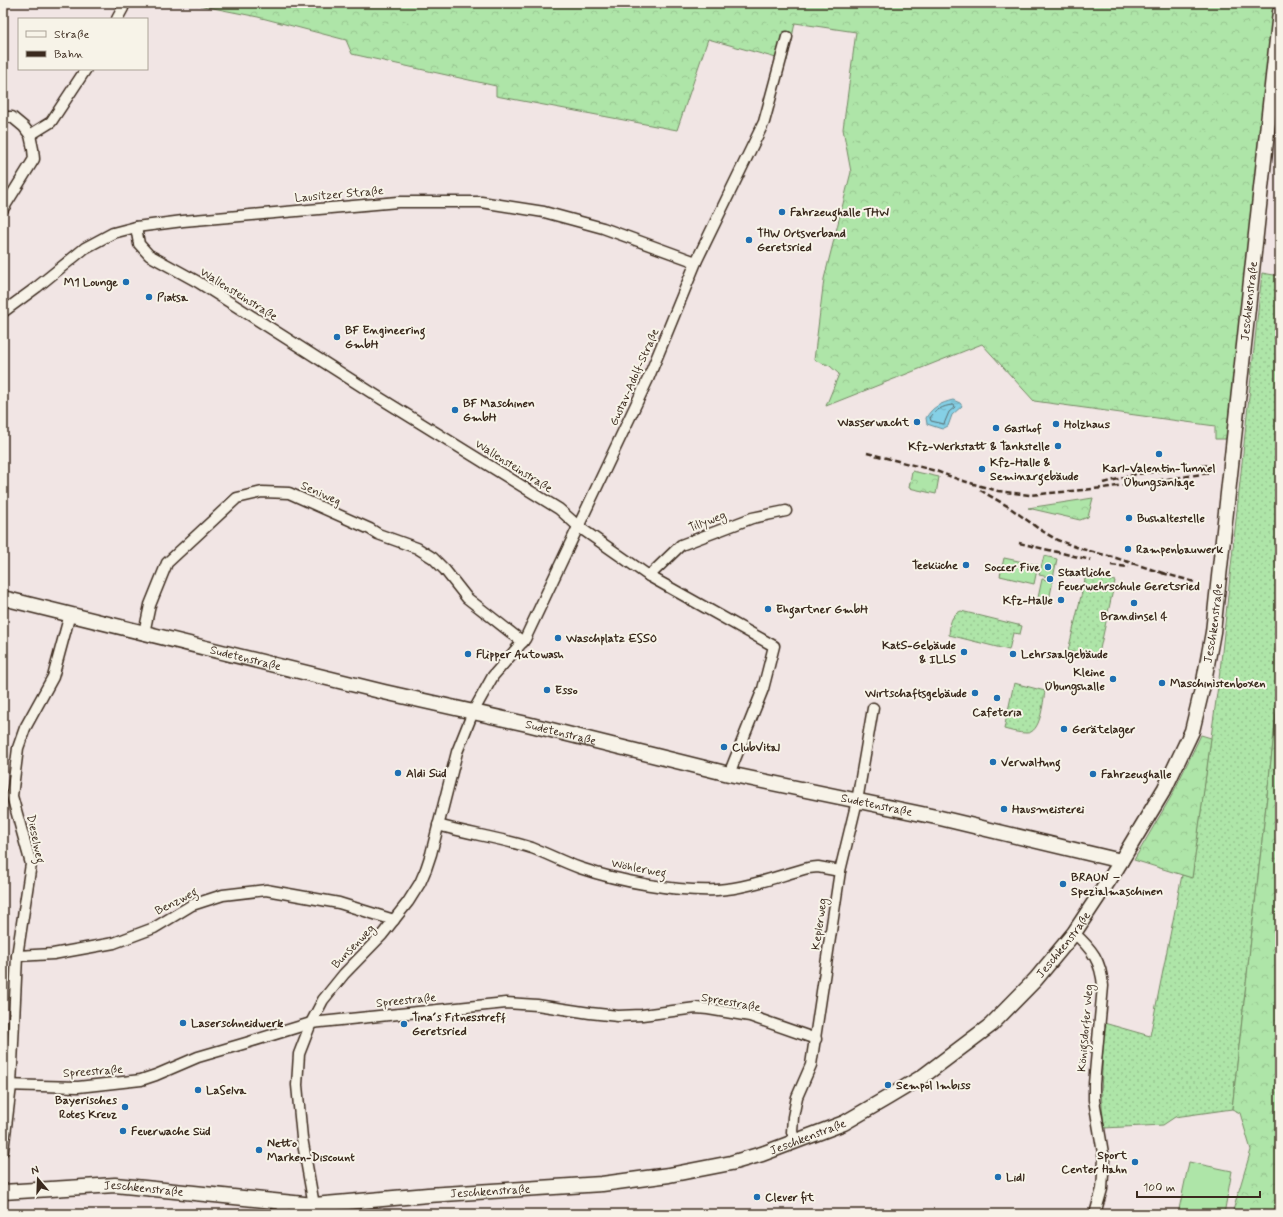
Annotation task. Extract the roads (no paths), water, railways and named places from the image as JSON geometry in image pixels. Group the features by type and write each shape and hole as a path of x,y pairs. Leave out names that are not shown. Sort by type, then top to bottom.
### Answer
{"street":[{"path":"117,18 122,8"},
{"name":"Jeschkenstraße","path":"3,1192 115,1185 143,1187 283,1208 428,1195 602,1184 669,1175 762,1154 844,1123 922,1077 991,1025 1036,979 1074,934 1121,861 1165,788 1192,731 1213,632 1280,12"},
{"name":"Gustav-Adolf-Straße","path":"473,712 493,676 525,639 648,379 696,262 764,122 787,37"},
{"path":"30,134 51,122 85,70"},
{"path":"3,117 12,117 30,134 34,159 3,209"},
{"name":"Lausitzer Straße","path":"3,312 37,288 85,248 113,234 136,227 183,221 398,202 481,202 544,212 603,228 696,262"},
{"name":"Wallensteinstraße","path":"136,227 139,244 149,255 198,282 380,398 559,509 579,527 649,576 774,646 763,689 729,774"},
{"name":"Seniweg","path":"144,633 150,604 167,563 237,498 262,492 289,493 378,534 417,548 433,558 445,570 467,598 523,642"},
{"name":"Tillyweg","path":"649,576 681,545 752,518 786,510"},
{"name":"Sudetenstraße","path":"3,598 384,692 527,724 729,774 936,818 1121,861"},
{"name":"Dieselweg","path":"3,1151 17,956 31,864 12,796 18,748 25,728 53,677 70,614"},
{"name":"Keplerweg","path":"796,1142 792,1132 793,1117 798,1097 811,1065 840,871 857,801 874,708"},
{"name":"Bunsenweg","path":"314,1205 302,1138 297,1085 299,1054 311,1023 323,1000 344,974 394,920 420,883 426,869 457,752 473,712"},
{"name":"Wöhlerweg","path":"438,825 532,848 581,868 616,878 684,889 731,889 808,868 818,867 840,871"},
{"name":"Benzweg","path":"17,956 53,954 114,943 154,928 192,905 223,895 266,890 339,903 394,920"},
{"name":"Königsdorfer Weg","path":"1074,934 1087,945 1102,972 1103,986 1094,1084 1094,1100 1104,1159 1104,1171 1102,1189 1095,1214"},
{"name":"Spreestraße","path":"7,1086 78,1087 140,1080 156,1075 198,1057 311,1023 506,1003 538,1005 590,1014 618,1016 642,1015 696,1008 750,1016 816,1038"}],"water":[{"path":"953,400 960,403 962,406 952,415 948,426 942,429 927,424 926,418 934,408"}],"railway":[{"path":"867,453 936,471 998,491 1030,495 1103,488 1210,473"},
{"path":"1104,483 1136,474 1210,465"},
{"path":"980,490 1009,507 1057,540 1166,574"},
{"path":"1019,543 1091,560"},
{"path":"1111,565 1129,567"},
{"path":"1162,573 1195,582"}],"place":[{"name":"Fahrzeughalle THW","path":"782,212"},
{"name":"THW Ortsverband Geretsried","path":"749,240"},
{"name":"M1 Lounge","path":"126,282"},
{"name":"Piatsa","path":"149,297"},
{"name":"BF Engineering GmbH","path":"337,337"},
{"name":"BF Maschinen GmbH","path":"455,410"},
{"name":"Wasserwacht","path":"917,422"},
{"name":"Holzhaus","path":"1056,424"},
{"name":"Gasthof","path":"996,428"},
{"name":"Kfz-Werkstatt & Tankstelle","path":"1058,446"},
{"name":"Karl-Valentin-Tunnel Übungsanlage","path":"1159,454"},
{"name":"Kfz-Halle & Seminargebäude","path":"982,469"},
{"name":"Bushaltestelle","path":"1129,518"},
{"name":"Rampenbauwerk","path":"1128,549"},
{"name":"Teeküche","path":"966,565"},
{"name":"Soccer Five","path":"1048,567"},
{"name":"Staatliche Feuerwehrschule Geretsried","path":"1050,579"},
{"name":"Kfz-Halle","path":"1061,600"},
{"name":"Brandinsel 4","path":"1134,603"},
{"name":"Ehgartner GmbH","path":"768,609"},
{"name":"Waschplatz ESSO","path":"558,638"},
{"name":"KatS-Gebäude & ILLS","path":"964,652"},
{"name":"Flipper Autowash","path":"468,654"},
{"name":"Lehrsaalgebäude","path":"1013,654"},
{"name":"Kleine Übungshalle","path":"1113,679"},
{"name":"Maschinistenboxen","path":"1162,683"},
{"name":"Esso","path":"547,690"},
{"name":"Wirtschaftsgebäude","path":"975,693"},
{"name":"Cafeteria","path":"997,698"},
{"name":"Gerätelager","path":"1064,729"},
{"name":"ClubVital","path":"724,747"},
{"name":"Verwaltung","path":"993,762"},
{"name":"Aldi Süd","path":"398,773"},
{"name":"Fahrzeughalle","path":"1093,774"},
{"name":"Hausmeisterei","path":"1004,809"},
{"name":"BRAUN – Spezialmaschinen","path":"1063,884"},
{"name":"Laserschneidwerk","path":"183,1023"},
{"name":"Tina´s Fitnesstreff Geretsried","path":"404,1024"},
{"name":"Sempol Imbiss","path":"888,1085"},
{"name":"LaSelva","path":"198,1090"},
{"name":"Bayerisches Rotes Kreuz","path":"125,1107"},
{"name":"Feuerwache Süd","path":"123,1131"},
{"name":"Netto Marken-Discount","path":"259,1150"},
{"name":"Sport Center Hahn","path":"1135,1162"},
{"name":"Lidl","path":"998,1177"},
{"name":"Clever fit","path":"757,1197"}]}
